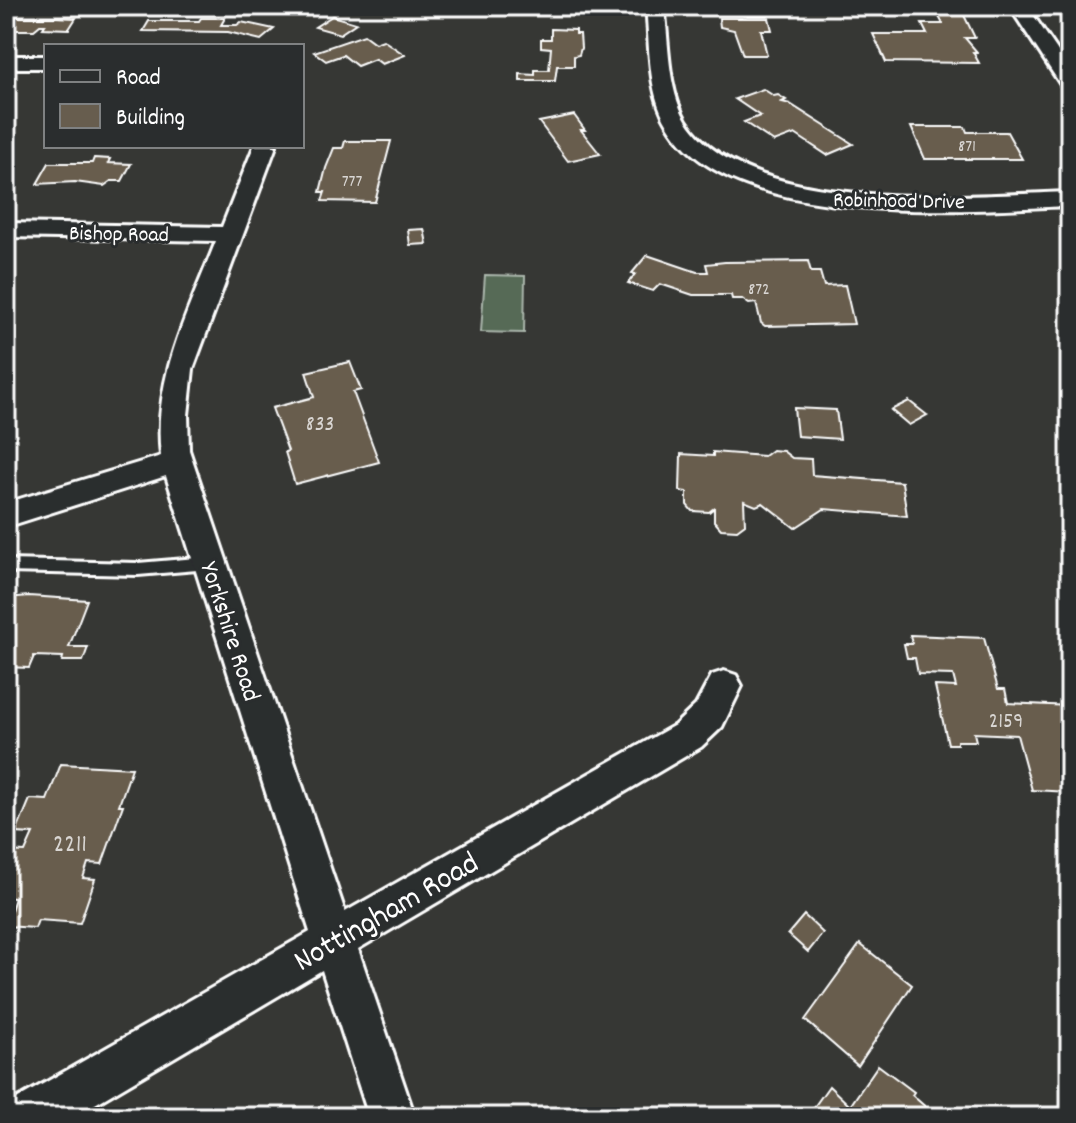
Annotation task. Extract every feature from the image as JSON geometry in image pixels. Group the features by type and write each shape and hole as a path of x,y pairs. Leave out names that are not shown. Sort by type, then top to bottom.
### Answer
{"street":[{"name":"Robinhood Drive","path":"655,6 670,110 689,139 738,172 782,188 849,200 1070,199"},
{"path":"1018,6 1070,84"},
{"path":"6,62 44,62"},
{"name":"Yorkshire Road","path":"264,148 179,369 172,405 176,462 392,1117"},
{"name":"Bishop Road","path":"6,230 233,234"},
{"path":"6,515 176,462"},
{"name":"Nottingham Road","path":"29,1117 688,736 709,716 724,686"}],"lane":[{"path":"6,566 138,569 209,563"}],"green space":[{"path":"485,275 525,276 524,333 481,332"}],"building":[{"path":"937,13 963,13 975,38 965,38 977,52 973,52 979,63 886,62 873,34 927,34 922,24 943,24"},
{"path":"332,16 356,23 340,34 315,27"},
{"path":"6,17 76,18 69,29 43,28 45,25 40,25 34,30 13,30 6,28"},
{"path":"201,18 225,18 221,25 241,22 274,29 261,40 228,32 143,31 149,21 199,21"},
{"path":"719,18 769,18 772,30 761,30 767,55 743,55 734,30 720,27"},
{"path":"551,29 576,30 576,34 580,34 581,48 579,55 574,56 574,66 557,66 555,81 520,81 520,74 535,75 535,70 549,70 551,48 541,47 541,39 551,39"},
{"path":"364,35 375,43 383,40 405,55 382,64 375,59 357,66 343,55 326,61 314,52"},
{"path":"763,89 774,96 778,95 786,100 782,102 853,144 827,155 795,134 774,142 744,122 760,116 735,99"},
{"path":"574,115 585,130 581,130 600,154 568,161 539,122"},
{"path":"911,127 965,127 967,132 1007,132 1022,159 925,159"},
{"path":"345,141 391,141 375,202 322,201 325,192 320,192 326,168 334,148 343,148"},
{"path":"94,158 110,159 108,163 131,164 122,181 111,181 104,186 75,182 37,184 49,163 92,163"},
{"path":"424,229 427,244 410,245 408,230"},
{"path":"647,255 697,272 708,272 706,264 725,262 808,261 811,272 820,272 824,286 845,285 854,324 765,326 761,323 756,303 732,299 731,295 693,295 660,284 653,291 628,283"},
{"path":"350,362 361,390 353,392 379,462 295,484 285,452 288,451 272,408 314,397 306,372"},
{"path":"909,401 927,415 909,425 891,410"},
{"path":"794,408 836,410 840,439 797,436"},
{"path":"772,450 783,451 792,458 811,459 812,475 902,482 907,516 824,509 795,528 763,503 756,506 744,501 745,524 737,530 721,529 714,521 714,508 709,512 692,511 687,505 687,492 680,491 681,454 713,456 713,452 764,456"},
{"path":"29,596 87,600 69,647 88,647 83,661 34,656 29,668 6,667 6,598"},
{"path":"910,635 984,638 998,689 1005,689 1008,703 1070,706 1070,792 1032,790 1017,735 974,733 976,741 948,744 935,686 956,687 953,675 918,674 915,658 907,658 904,644 912,644"},
{"path":"61,764 132,768 119,805 123,805 102,864 88,863 83,878 95,879 80,923 38,920 35,928 6,926 15,898 6,897 6,851 25,852 33,834 16,833 30,799 47,800"},
{"path":"804,915 823,933 808,952 788,934"},
{"path":"860,944 912,985 858,1066 805,1020"},
{"path":"878,1065 914,1092 912,1095 937,1117 807,1117 829,1086 850,1106"}]}
